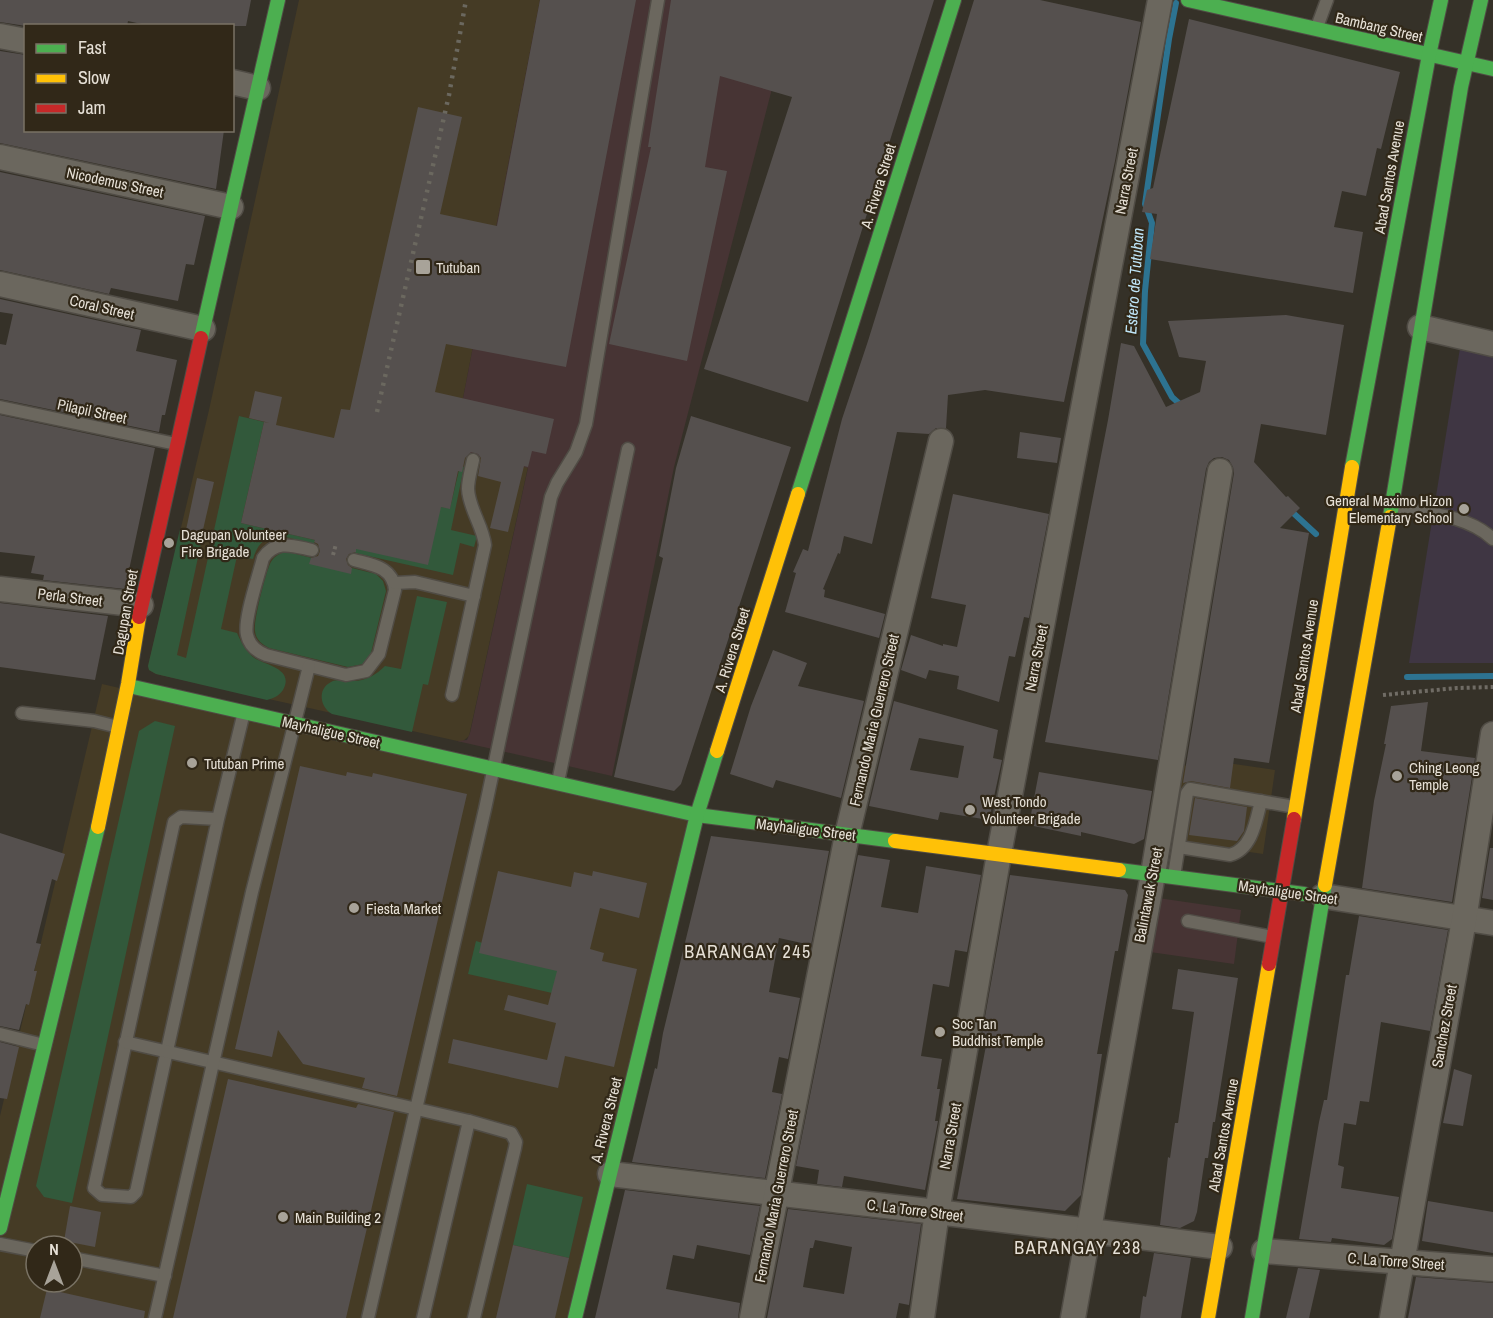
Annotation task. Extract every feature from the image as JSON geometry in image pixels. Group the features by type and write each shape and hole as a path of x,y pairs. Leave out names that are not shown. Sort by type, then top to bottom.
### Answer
{"street":[{"name":"Dagupan Street","path":"0,1228 84,887 129,686 141,605 278,0"},
{"name":"A. Rivera Street","path":"575,1318 698,815 954,0"},
{"name":"Narra Street","path":"922,1318 937,1212 999,854 1160,0"},
{"name":"Bambang Street","path":"1189,0 1493,69"},
{"name":"Abad Santos Avenue","path":"1208,1318 1275,937 1349,485 1441,0"},
{"path":"1252,1318 1392,506 1420,327 1466,63 1481,0"},
{"path":"0,36 24,41"},
{"path":"234,82 258,88"},
{"name":"Nicodemus Street","path":"0,157 231,207"},
{"name":"Coral Street","path":"0,284 203,329"},
{"path":"1420,327 1493,344"},
{"name":"Fernando Maria Guerrero Street","path":"752,1318 847,835 941,441"},
{"name":"Balintawak Street","path":"1073,1318 1137,951 1164,875 1220,471"},
{"name":"Perla Street","path":"0,589 141,605"},
{"name":"Mayhaligue Street","path":"129,686 698,815 1323,896 1493,923"},
{"name":"Sanchez Street","path":"1392,1318 1464,920 1493,734"},
{"name":"C. La Torre Street","path":"610,1174 1220,1247"},
{"name":"C. La Torre Street","path":"1264,1251 1493,1269"}],"lane":[{"path":"369,1318 494,769 551,497 576,452 586,424 658,0"},
{"path":"1316,29 1327,0"},
{"name":"Pilapil Street","path":"0,407 177,444"},
{"path":"557,783 628,449"},
{"path":"452,695 485,545 468,490 473,460"},
{"path":"1392,506 1461,521 1483,530 1493,539"},
{"path":"312,550 284,544 267,553 263,558 246,630 250,643 259,652 346,675 360,674 372,666 379,654 394,597 395,583 392,576 382,567 354,560"},
{"path":"395,583 415,582 474,596"},
{"path":"155,1318 260,860 309,666"},
{"path":"218,819 181,817 174,822 94,1188 102,1195 131,1197 136,1192 165,1051 244,712"},
{"path":"22,713 94,721 119,727"},
{"path":"1164,875 1179,847 1187,793 1190,789 1295,807"},
{"path":"1179,847 1230,855 1237,853 1250,837 1261,801"},
{"path":"1188,921 1275,937"},
{"path":"0,1034 45,1046"},
{"path":"125,1042 507,1130 514,1136 516,1142 474,1318"},
{"path":"423,1318 469,1121"},
{"path":"0,1244 24,1249"},
{"path":"84,1260 165,1276"}],"path":[{"path":"333,555 336,544"},
{"path":"1359,698 1457,688 1493,687"}],"shaded area":[{"path":"299,0 540,0 453,450 528,467 469,736 462,742 156,674 149,670 148,666 209,410"},
{"path":"540,0 795,0 674,467 612,776 457,741 467,740 470,733 528,468 453,450"},
{"name":"General Maximo Hizon Elementary School","path":"1460,348 1493,355 1493,663 1409,663"},
{"path":"102,684 693,818 571,1318 0,1318 0,1116"},
{"path":"1207,760 1275,770 1263,854 1175,841 1166,832 1177,764 1205,769"},
{"path":"1158,898 1241,910 1234,964 1150,952"}],"green space":[{"path":"239,416 264,422 241,523 315,540 314,544 277,536 263,541 257,548 253,559 237,556 221,629 237,633 253,657 282,672 286,683 283,690 267,700 156,674 149,670 148,666 180,529 203,534 177,655 186,658"},
{"path":"460,466 464,467 451,530 477,536 474,547 460,543 453,575 355,553 356,549 441,507 450,508"},
{"path":"282,553 292,553 376,574 383,581 386,591 371,653 363,664 348,667 269,648 258,639 255,626 263,585 271,562"},
{"path":"417,596 447,602 428,685 423,684 412,732 332,714 325,707 322,698 324,689 331,682 365,679 385,666 401,669"},
{"path":"155,721 175,726 72,1203 44,1197 36,1186 139,731"},
{"path":"476,941 632,988 627,1010 468,974"},
{"path":"527,1184 583,1197 569,1258 513,1245"}],"building":[{"path":"0,0 251,0 246,26 141,24 128,21 127,24 24,26 0,22"},
{"path":"540,0 636,0 566,367 446,344 435,392 554,419 546,454 532,451 528,467 524,466 508,532 490,528 501,482 478,476 481,458 478,454 471,452 465,458 462,472 458,471 450,509 441,507 428,565 356,549 356,552 349,554 346,559 352,568 351,574 309,564 311,558 318,556 320,551 315,540 241,523 264,422 270,423 249,418 255,391 282,397 276,425 334,438 341,409 350,410 418,107 462,117 440,214 497,226"},
{"path":"671,0 934,0 808,402 704,369 792,97 720,76 705,167 727,171 687,361 609,344 651,147 648,147"},
{"path":"974,0 1040,0 1141,22 1115,161 1064,402 985,390 948,395 946,428 936,428 929,434 897,432 872,544 844,536 840,554 838,553 823,589 825,590 824,597 885,614 879,638 785,612 796,573 793,572 803,549 808,551 842,419"},
{"path":"1189,19 1400,72 1381,149 1377,148 1366,196 1342,191 1334,227 1363,232 1353,293 1150,259 1157,214 1142,212 1147,190 1153,188"},
{"path":"0,51 24,55 24,132 224,132 216,189 0,143"},
{"path":"0,172 205,216 194,265 186,264 178,301 111,288 109,294 0,270"},
{"path":"0,299 141,330 136,351 177,360 159,432 0,399 0,344 6,345 13,314 0,312"},
{"path":"1286,315 1344,325 1326,435 1261,424 1254,462 1286,497 1288,496 1300,508 1280,528 1309,533 1269,763 1234,758 1230,788 1191,781 1183,783 1234,473 1229,460 1222,457 1214,458 1206,469 1158,760 1045,742 1121,343 1134,346 1166,407 1200,392 1206,361 1179,357 1168,321"},
{"path":"0,415 155,448 125,589 43,580 44,575 31,573 35,556 0,552"},
{"path":"691,416 791,447 681,784 674,791 614,777 663,558 659,556 676,468"},
{"path":"1020,432 1061,438 1057,463 1017,458"},
{"path":"197,478 214,482 202,534 186,530"},
{"path":"953,494 1049,514 1029,618 1024,617 1015,657 1009,656 999,702 957,689 959,676 929,670 926,679 901,670 911,635 943,646 943,644 957,647 966,605 931,598"},
{"path":"0,603 108,616 95,680 0,667"},
{"path":"773,650 807,663 798,686 864,701 841,798 776,780 773,788 730,774 751,706"},
{"path":"894,701 998,730 993,758 1002,760 989,820 940,812 938,820 869,806","holes":["919,738 964,746 958,778 910,770"]},
{"path":"1428,702 1421,751 1475,758 1452,902 1362,888 1374,801 1391,706"},
{"name":"Fiesta Market","path":"300,766 346,776 347,772 372,777 373,773 467,794 397,1096 362,1088 365,1078 303,1064 278,1030 272,1057 235,1049"},
{"path":"1039,772 1152,791 1144,839 1134,844 1081,832 1081,836 1029,825"},
{"path":"1195,798 1247,807 1244,831 1237,841 1189,835"},
{"path":"0,833 65,854 57,881 52,879 36,943 41,944 34,971 37,971 29,1005 26,1004 19,1030 0,1026"},
{"path":"711,836 829,851 811,945 779,938 769,992 800,998 788,1059 779,1057 772,1092 782,1094 765,1178 632,1162 655,1068 657,1069 663,1033"},
{"path":"1490,848 1493,848 1493,900 1482,898"},
{"path":"858,855 890,860 881,907 918,913 926,866 981,875 967,952 955,950 949,987 933,984 921,1056 942,1059 937,1089 940,1089 935,1121 938,1121 925,1190 844,1176 842,1187 817,1184 819,1170 796,1166"},
{"path":"498,871 571,887 574,872 592,876 593,871 647,883 639,918 600,908 590,949 604,953 602,961 637,969 614,1067 565,1056 558,1088 448,1063 453,1039 547,1060 556,1023 504,1010 508,995 548,1005 557,971 479,953"},
{"path":"1010,875 1125,890 1128,895 1118,951 1115,951 1097,1054 1102,1054 1081,1195 1065,1211 957,1199 988,1035 982,1034"},
{"path":"1359,916 1448,930 1430,1031 1381,1022 1369,1102 1360,1101 1356,1125 1344,1123 1338,1165 1344,1167 1341,1188 1399,1197 1392,1239 1384,1245 1332,1238 1331,1242 1299,1239 1319,1122 1324,1100 1327,1100 1346,975 1349,975"},
{"path":"1178,969 1238,978 1215,1122 1213,1122 1208,1158 1205,1158 1197,1212 1194,1221 1180,1228 1160,1225 1168,1157 1170,1158 1175,1123 1178,1123 1194,1012 1172,1009"},
{"path":"0,1042 19,1047 7,1099 0,1098"},
{"path":"1454,1069 1472,1075 1463,1126 1443,1123"},
{"name":"Main Building 2","path":"228,1079 356,1108 358,1104 394,1112 346,1318 173,1318"},
{"path":"625,1190 760,1206 750,1255 697,1245 694,1259 673,1255 666,1289 740,1303 738,1318 595,1318"},
{"path":"1428,1201 1493,1212 1493,1253 1422,1241"},
{"path":"70,1206 101,1212 95,1247 84,1245 84,1234 65,1234"},
{"path":"788,1209 921,1224 909,1305 899,1303 896,1318 767,1318","holes":["815,1240 852,1247 844,1294 803,1287 810,1248 813,1248"]},
{"path":"513,1245 569,1258 555,1318 496,1318"},
{"path":"1154,1253 1191,1258 1181,1318 1140,1318"},
{"path":"1298,1268 1320,1270 1309,1318 1286,1318"},
{"path":"1416,1277 1493,1283 1493,1318 1408,1318"},
{"path":"46,1294 69,1294 145,1311 144,1318 40,1318"}],"waterway":[{"name":"Estero de Tutuban","path":"1176,3 1145,204 1152,223 1145,291 1143,344 1172,397 1183,407"},
{"name":"Estero de Tutuban","path":"1290,510 1316,534"},
{"name":"Estero de Tutuban","path":"1407,677 1493,676"}],"railway":[{"path":"377,412 449,95 466,0"}],"traffic: fast":[{"path":"201,338 278,0"},
{"path":"798,494 954,0"},
{"path":"1188,0 1493,69"},
{"path":"1352,467 1441,0"},
{"path":"1390,517 1461,87 1481,0"},
{"path":"129,686 697,815 895,841"},
{"path":"575,1318 697,815 717,751"},
{"path":"0,1228 98,827"},
{"path":"1119,870 1304,894"},
{"path":"1252,1318 1325,885"}],"traffic: slow":[{"path":"1294,819 1352,467"},
{"path":"717,751 798,494"},
{"path":"1325,885 1390,517"},
{"path":"98,827 128,684 139,617"},
{"path":"895,841 1119,870"},
{"path":"1208,1318 1269,964"}],"traffic: jam":[{"path":"139,617 201,338"},
{"path":"1269,964 1294,819"}],"place":[{"name":"Tutuban","path":"423,267"},
{"name":"General Maximo Hizon Elementary School","path":"1464,509"},
{"name":"Dagupan Volunteer Fire Brigade","path":"169,543"},
{"name":"Tutuban Prime","path":"192,763"},
{"name":"Ching Leong Temple","path":"1397,776"},
{"name":"West Tondo Volunteer Brigade","path":"970,810"},
{"name":"Fiesta Market","path":"354,908"},
{"name":"Soc Tan Buddhist Temple","path":"940,1032"},
{"name":"Main Building 2","path":"283,1217"}],"district":[{"name":"BARANGAY 245","path":"748,951"},
{"name":"BARANGAY 238","path":"1078,1247"}]}
